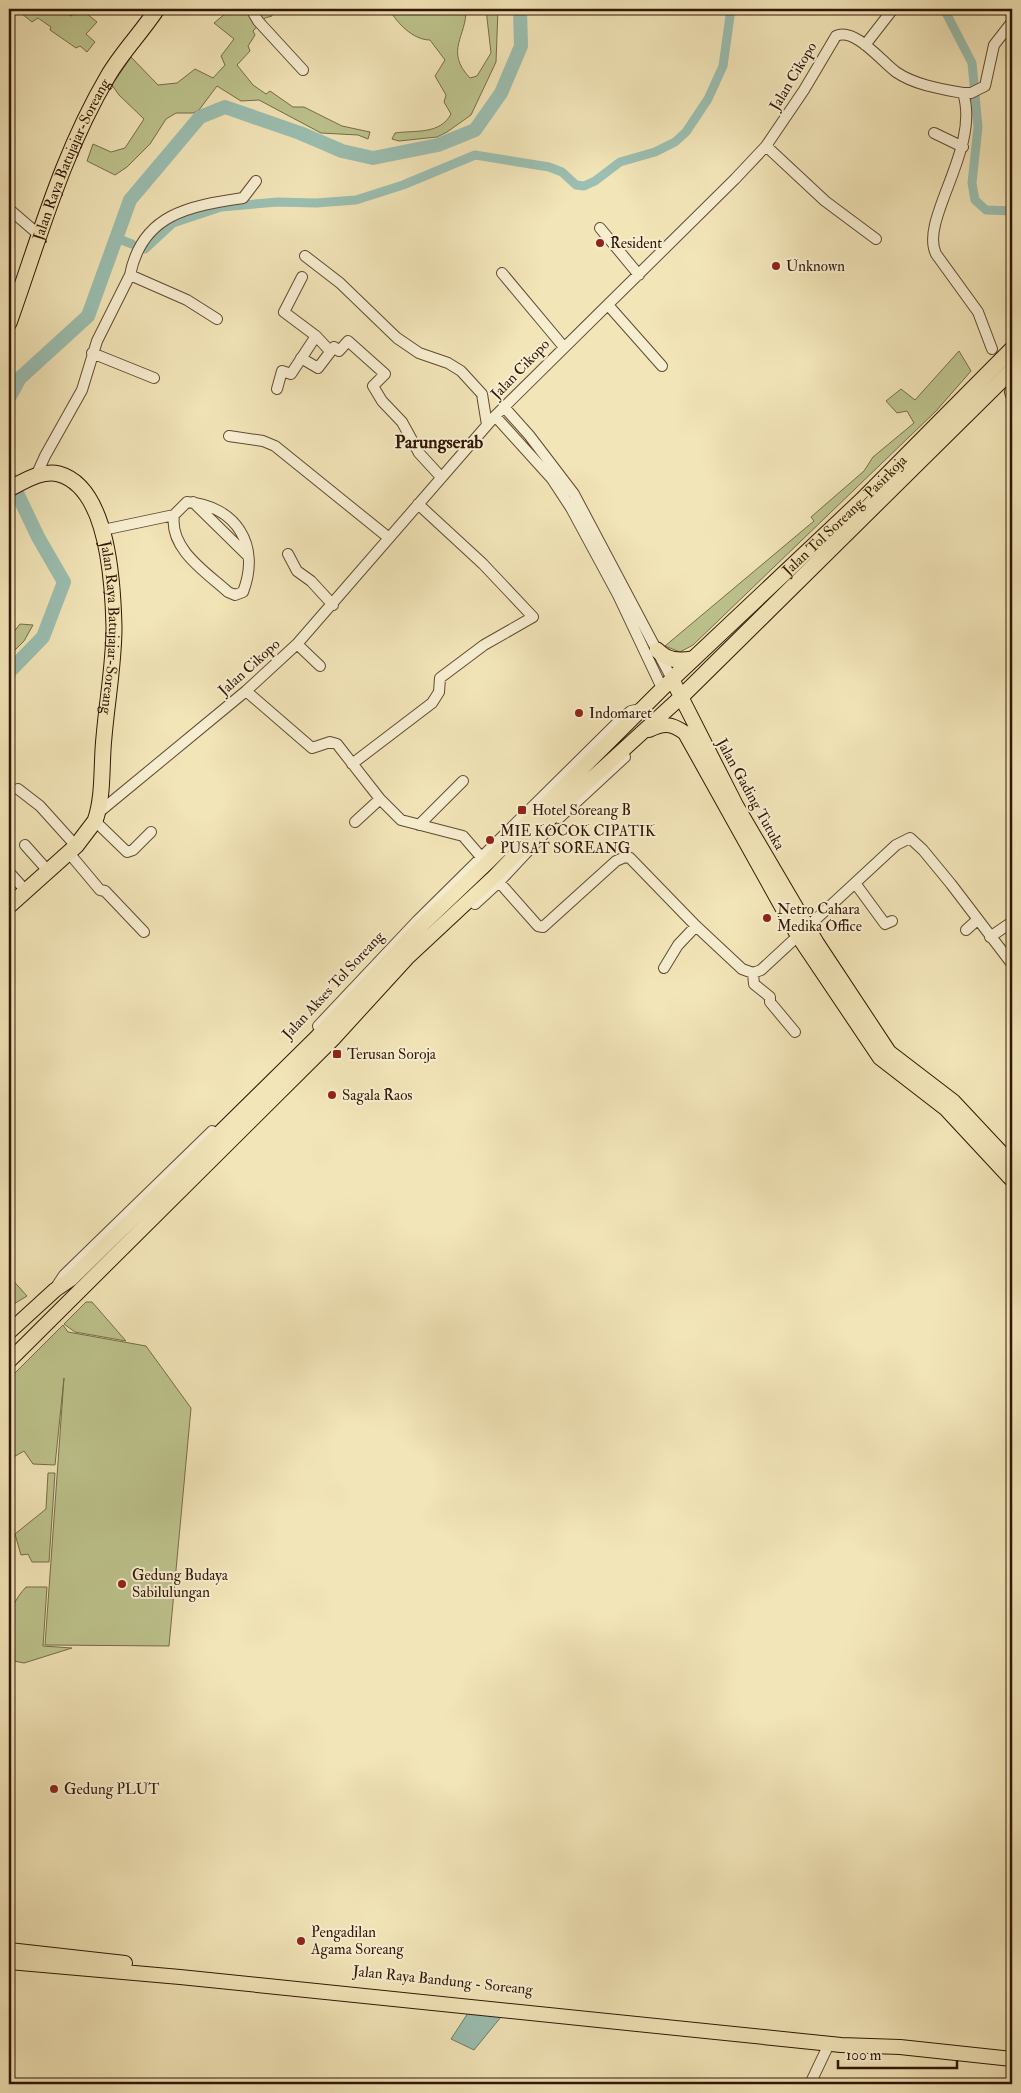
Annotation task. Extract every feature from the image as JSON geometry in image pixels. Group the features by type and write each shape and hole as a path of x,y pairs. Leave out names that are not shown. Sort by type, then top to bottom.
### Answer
{"highway":[{"name":"Jalan Raya Batujajar-Soreang","path":"9,323 59,176 108,77 158,9"},
{"name":"Jalan Tol Soreang–Pasirkoja","path":"667,683 862,500 1012,349"},
{"name":"Jalan Tol Soreang–Pasirkoja","path":"676,702 1012,370"},
{"name":"Jalan Raya Batujajar-Soreang","path":"9,489 34,477 58,474 73,482 91,503 103,530 114,627 96,817"},
{"path":"657,650 663,656 674,660 693,659"},
{"path":"9,906 73,850 96,817"}],"main road":[{"name":"Jalan Gading Tutuka","path":"667,683 676,702 736,805 803,932 845,988 889,1052 953,1101 1012,1164"},
{"name":"Jalan Akses Tol Soreang","path":"9,1361 264,1099 419,923 625,726 667,683"},
{"name":"Jalan Akses Tol Soreang","path":"9,1332 55,1290 71,1279 264,1099 333,1039 565,803 676,702"},
{"name":"Jalan Gading Tutuka","path":"639,735 662,724 672,724 685,733 880,1058 946,1109 1012,1180"},
{"path":"9,1326 24,1318"},
{"name":"Jalan Raya Bandung - Soreang","path":"9,1950 842,2038 873,2045"},
{"name":"Jalan Raya Bandung - Soreang","path":"9,1962 180,1977 829,2044 873,2045 1012,2059"}],"street":[{"path":"251,9 258,21 303,70"},
{"path":"865,45 893,9"},
{"path":"992,349 978,312 936,254 932,243 942,204 963,146 972,92 987,80 994,45 1012,22"},
{"name":"Jalan Cikopo","path":"96,817 246,691 297,644 333,605 495,416 563,346 608,305 766,146 804,90 833,39 844,34 865,45 896,72 907,78 972,92"},
{"path":"934,132 963,146"},
{"path":"766,146 825,201 876,239"},
{"path":"34,477 82,390 92,353 130,275 135,252 149,232 161,221 209,203 244,198 256,181"},
{"path":"9,210 38,234"},
{"path":"600,228 639,274"},
{"path":"305,256 340,283 397,338 419,353 448,363 461,371 482,394 487,425"},
{"path":"502,273 563,346"},
{"path":"130,275 187,300 216,319"},
{"path":"302,277 284,312 316,336 330,351"},
{"path":"608,305 662,366"},
{"path":"277,389 282,371 291,374 316,336"},
{"path":"301,358 318,368 334,347 339,351 348,341 385,374 373,386 382,401 402,422 419,453 441,477"},
{"path":"92,353 154,378"},
{"name":"Jalan Gading Tutuka","path":"504,407 529,435 574,494 657,650 667,683"},
{"name":"Jalan Gading Tutuka","path":"495,416 547,472 571,508 667,683"},
{"path":"229,436 269,443 389,538"},
{"path":"103,530 174,515 187,502 219,510 241,529 248,556 248,580 243,592 235,595 228,592 192,560 179,544 172,528 174,515"},
{"path":"193,502 248,556"},
{"path":"352,764 432,703 439,692 440,678 484,645 533,616 484,564 418,504"},
{"path":"288,554 296,570 311,581 333,605"},
{"path":"297,644 320,666"},
{"path":"246,691 308,745 316,747 334,742 380,800 401,820 466,838 482,858"},
{"name":"Jalan Akses Tol Soreang","path":"55,1290 64,1275 310,1035 482,858 621,719 631,711 640,709"},
{"name":"Jalan Akses Tol Soreang","path":"68,1302 81,1296 168,1212 339,1041 403,967 499,882 568,810 631,752 639,735"},
{"path":"420,826 463,781"},
{"path":"18,789 40,806 100,890 105,891 144,932"},
{"path":"355,822 380,800"},
{"path":"96,817 127,852 133,850 151,832"},
{"path":"499,882 538,926 543,927 616,860 628,858 635,861 696,926 742,968 753,973 761,970 896,844 910,838 923,850 951,884 976,920 1012,964"},
{"path":"25,845 49,872"},
{"path":"9,872 26,891"},
{"path":"856,883 885,924 892,921"},
{"path":"966,930 976,920"},
{"path":"990,937 1012,922"},
{"path":"664,968 678,944 696,926"},
{"path":"753,973 753,982 770,997 770,1002 795,1032"},
{"path":"810,2084 829,2044"}],"green space":[{"path":"16,9 58,9 71,16 81,9 97,22 86,34 95,42 87,52 80,46 76,48 50,30 51,27 38,18 32,22"},
{"path":"231,9 271,9 272,16 265,18 253,31 255,35 248,46 250,51 237,65 253,85 266,94 270,91 293,107 304,107 342,126 370,132 368,139 358,135 321,133 259,100 241,101 217,86 199,110 193,113 176,113 166,119 150,144 127,167 115,175 87,161 93,144 111,152 125,148 144,119 119,95 112,85 131,57 158,85 177,83 195,69 213,78 225,65 221,56 234,39 214,23"},
{"path":"389,9 466,9 458,51 462,68 470,78 477,76 491,53 486,9 498,9 496,62 471,115 437,137 399,141 392,139 395,133 434,128 446,121 451,114 444,102 446,95 435,76 445,60 430,40 418,37 406,30"},
{"path":"959,351 971,371 936,411 693,645 680,652 665,646 814,521 811,517 864,471 873,457 914,423 907,411 897,413 886,401 901,389 915,400"},
{"path":"20,624 33,625 24,641 9,656 9,638"},
{"path":"9,1276 27,1296 9,1307"},
{"path":"86,1302 92,1302 126,1341 75,1332 64,1324"},
{"path":"63,1325 68,1332 146,1346 191,1408 169,1646 45,1645 64,1378 55,1465 33,1464 24,1451 10,1459 9,1379"},
{"path":"48,1473 55,1473 49,1562 32,1562 28,1554 21,1555 15,1534 46,1509"},
{"path":"26,1587 47,1587 43,1646 72,1648 24,1663 14,1661 9,1664 9,1623 14,1605"}],"water":[{"path":"468,2013 501,2017 474,2050 451,2039"}],"waterway":[{"path":"9,398 20,378 88,316 130,200 200,117 225,107 300,133 342,151 373,158 438,145 475,130 501,93 521,46 520,9"},
{"path":"145,249 173,223 221,207 278,202 316,203 356,200 403,185 475,155 549,167 562,172 576,185 584,186 595,181 620,162 655,152 675,142 686,132 708,99 723,66 731,9"},
{"path":"944,9 972,63 978,127 972,183 975,200 986,210 1012,211"},
{"path":"116,238 132,244"},
{"path":"9,476 38,537 64,582 43,637 9,672"}],"place":[{"name":"Resident","path":"600,243"},
{"name":"Unknown","path":"776,266"},
{"name":"Indomaret","path":"579,713"},
{"name":"Hotel Soreang B","path":"522,810"},
{"name":"MIE KOCOK CIPATIK PUSAT SOREANG","path":"490,840"},
{"name":"Netro Cahara Medika Office","path":"767,918"},
{"name":"Terusan Soroja","path":"337,1054"},
{"name":"Sagala Raos","path":"332,1095"},
{"name":"Gedung Budaya Sabilulungan","path":"122,1584"},
{"name":"Gedung PLUT","path":"54,1789"},
{"name":"Pengadilan Agama Soreang","path":"301,1941"}],"district":[{"name":"Parungserab","path":"439,442"}]}
